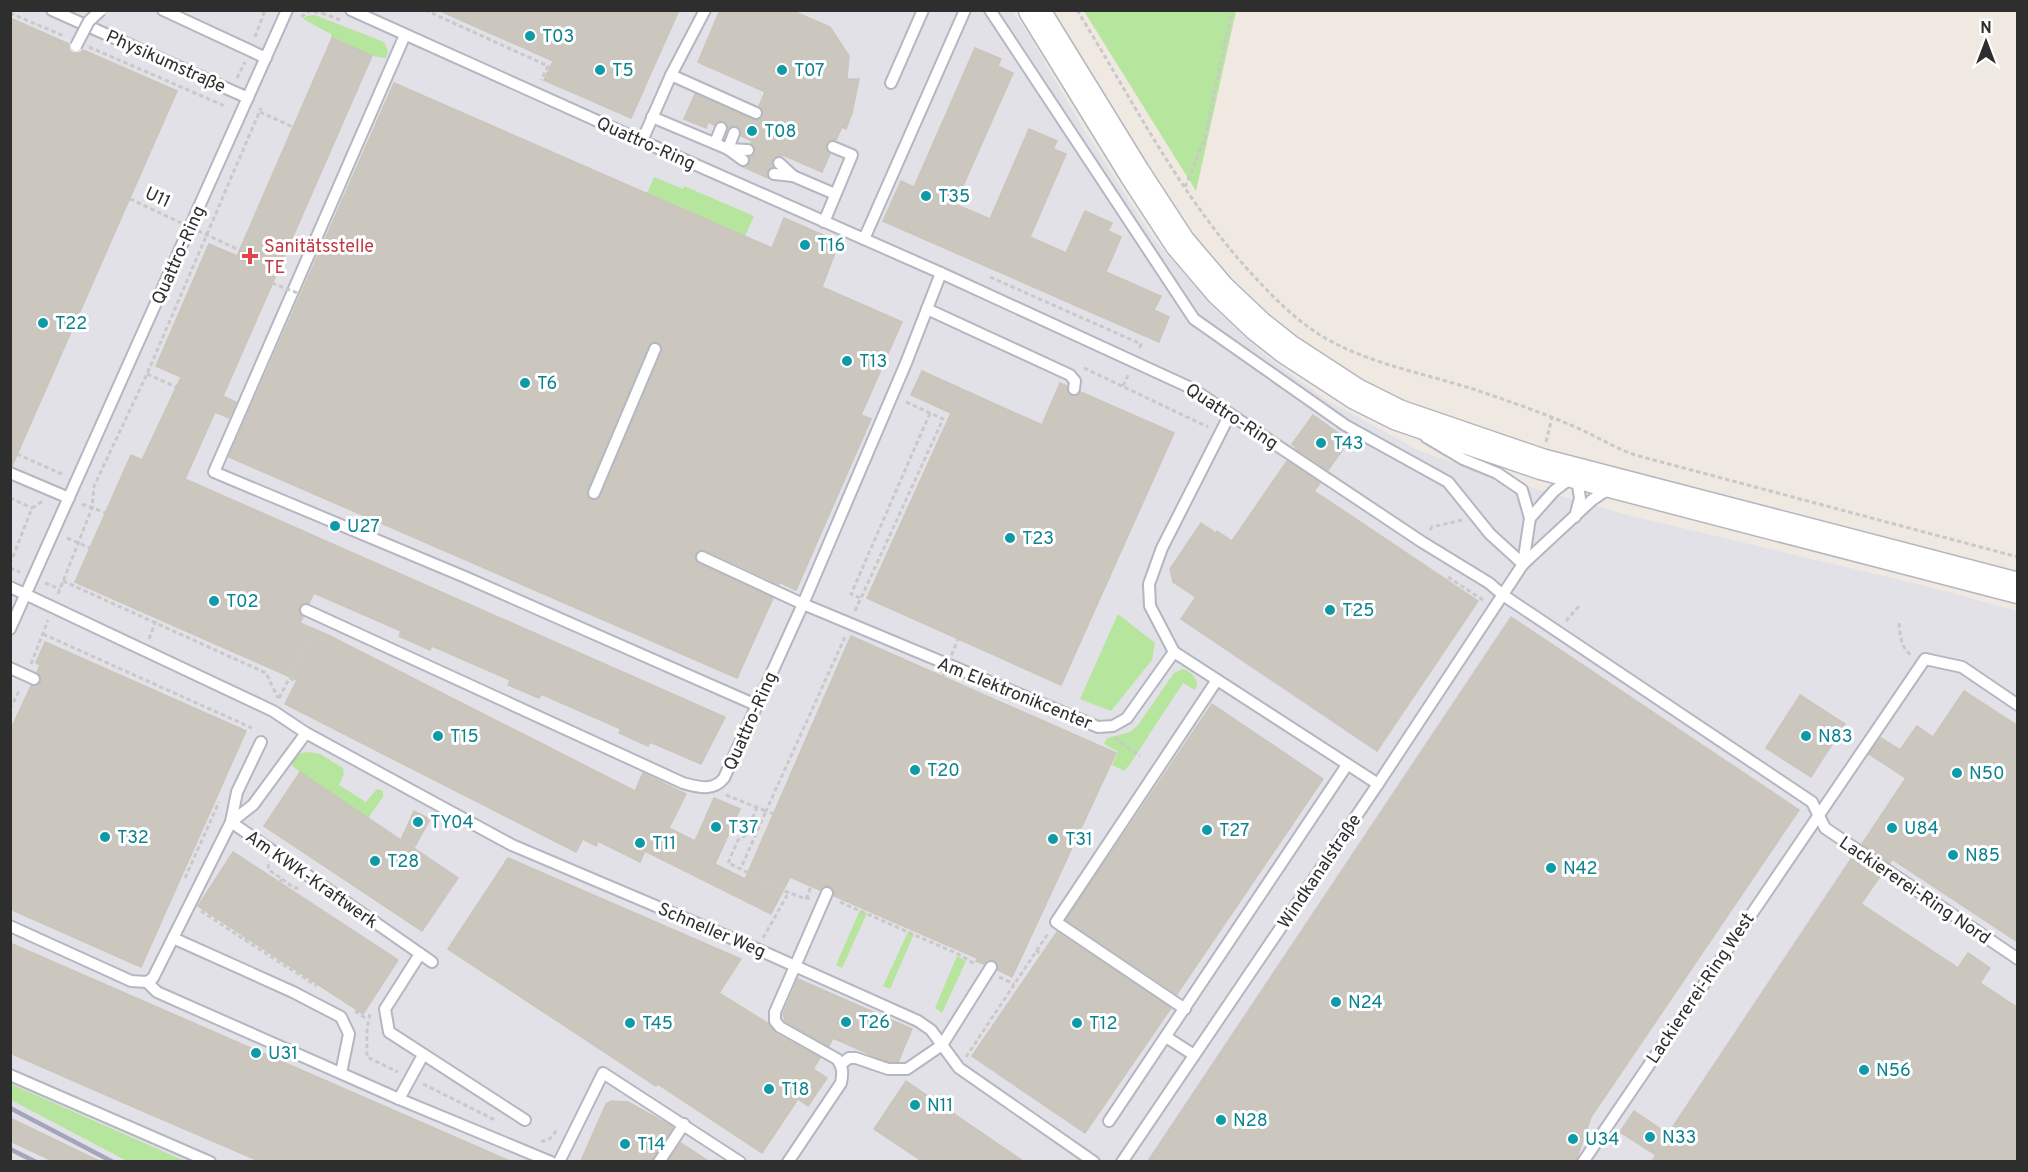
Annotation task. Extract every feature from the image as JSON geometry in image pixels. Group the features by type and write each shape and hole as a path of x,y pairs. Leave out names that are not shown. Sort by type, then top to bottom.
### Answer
{"main road":[{"path":"1034,10 1180,243 1220,290 1287,350 1356,394 1398,415 1576,474 2018,588"}],"lane":[{"name":"Physikumstraße","path":"52,10 248,98"},
{"path":"81,46 89,21 101,10"},
{"path":"163,10 266,58"},
{"name":"Quattro-Ring","path":"69,498 287,10"},
{"name":"Quattro-Ring","path":"351,10 941,273 1182,384 1422,542 1489,583 1503,595 1812,802 1818,815"},
{"path":"642,141 671,75 705,10"},
{"path":"891,83 923,10"},
{"path":"864,239 965,10"},
{"path":"990,10 1194,319 1345,425 1448,482 1490,534 1523,564"},
{"path":"405,35 214,472 331,520 756,705"},
{"path":"671,75 743,110 756,113"},
{"path":"652,117 745,155"},
{"path":"715,143 721,128"},
{"path":"728,149 734,133"},
{"path":"824,222 852,155 833,147"},
{"path":"779,163 793,176"},
{"path":"774,174 793,176 835,194"},
{"name":"Quattro-Ring","path":"306,610 683,783 706,788 715,786 724,778 803,604 872,429 892,395 941,273"},
{"path":"927,309 1070,375 1075,381 1074,389"},
{"path":"594,493 655,348"},
{"path":"1230,414 1162,548 1149,584 1150,606 1174,652 1377,784"},
{"path":"1398,415 1442,447 1510,480 1522,490 1530,518 1523,564"},
{"path":"10,473 69,498 10,629"},
{"path":"1530,518 1554,491 1576,474 1580,498 1575,517"},
{"path":"1523,564 1592,500 1617,484"},
{"name":"Am Elektronikcenter","path":"702,557 850,624 926,663 1098,727 1108,727 1127,718 1174,652"},
{"name":"Windkanalstraße","path":"1122,1161 1523,564"},
{"name":"Schneller Weg","path":"10,587 273,711 306,733 512,845 796,966 918,1021 931,1030 959,1068 1094,1161"},
{"name":"Lackiererei-Ring West","path":"1583,1161 1925,659 1962,667 2018,705"},
{"path":"10,668 30,677"},
{"path":"1185,1009 1056,922 1217,680"},
{"name":"Am KWK-Kraftwerk","path":"306,733 253,806 231,822 432,962"},
{"path":"147,982 157,972 231,822 237,792 261,742"},
{"path":"1109,1121 1347,765"},
{"name":"Lackiererei-Ring Nord","path":"1818,815 1825,828 1851,848 2018,959"},
{"path":"788,1161 842,1083 843,1070 837,1059 780,1027 775,1021 775,1012 826,894"},
{"path":"10,926 131,981 147,982 157,992 399,1099 551,1161"},
{"path":"173,938 293,992 341,1017 349,1034 341,1073"},
{"path":"420,954 385,1009 389,1032 525,1120"},
{"path":"841,1064 849,1058 856,1058 888,1069 907,1069 942,1045 991,968"},
{"path":"1166,1036 1194,1055"},
{"path":"399,1099 423,1055"},
{"path":"559,1161 603,1073 740,1161"},
{"path":"10,1075 210,1161"},
{"path":"659,1161 684,1124"}],"path":[{"path":"425,10 548,66 541,82"},
{"path":"1077,10 1160,151 1226,246 1265,289 1292,314 1324,338 1355,353 1478,391 1552,417 1591,434 1613,447 1635,455 2018,557"},
{"path":"1185,187 1204,141 1232,10"},
{"path":"299,20 309,11 323,12 342,21"},
{"path":"10,13 64,37"},
{"path":"81,46 227,107"},
{"path":"10,709 30,677 43,633 92,508 94,486 147,374 263,102"},
{"path":"260,111 293,127"},
{"name":"U11","path":"130,199 239,250"},
{"path":"272,283 300,294"},
{"path":"1082,367 1221,433"},
{"path":"147,374 176,387"},
{"path":"741,868 860,598 919,477 943,419 892,395"},
{"path":"860,598 851,594 930,413"},
{"path":"10,451 64,475"},
{"path":"10,564 32,508 56,493"},
{"path":"69,498 106,513"},
{"path":"10,504 11,499 32,508"},
{"path":"1432,527 1476,517"},
{"path":"53,532 90,548"},
{"path":"63,581 266,673 279,699"},
{"path":"1568,618 1579,606"},
{"path":"273,711 321,617"},
{"path":"144,650 157,618"},
{"path":"1899,623 1906,652"},
{"path":"43,633 252,728"},
{"path":"943,676 958,639"},
{"path":"290,678 297,681"},
{"path":"1108,727 1117,741 1140,756"},
{"path":"706,788 774,814"},
{"path":"181,886 220,800"},
{"path":"756,807 745,836 738,840 729,863 806,899 826,894 973,963"},
{"path":"748,828 757,833"},
{"path":"282,879 294,888"},
{"path":"806,899 811,886"},
{"path":"756,949 789,892"},
{"path":"190,903 321,989"},
{"path":"959,1068 980,1040 1050,930"},
{"path":"1036,950 1041,954"},
{"path":"349,1007 368,1019"}],"shaded area":[{"path":"10,11 1012,11 1155,241 1215,309 1266,356 1328,401 1420,451 1498,478 1627,515 1930,587 2017,611 2017,1161 11,1161"}],"green space":[{"path":"1084,11 1236,11 1196,191"},
{"path":"315,15 384,42 388,51 386,58 372,56 332,38 331,34 303,19 306,16"},
{"path":"654,177 683,189 684,186 754,216 745,236 647,193"},
{"path":"1118,614 1155,643 1152,660 1111,711 1080,699"},
{"path":"1183,669 1195,677 1197,686 1195,690 1183,683 1124,771 1112,765 1118,752 1104,744 1107,738 1130,732 1138,725 1174,673"},
{"path":"301,753 320,754 343,768 344,774 339,785 366,802 377,789 383,791 383,797 368,818 288,762"},
{"path":"860,910 867,913 842,968 836,965"},
{"path":"908,932 914,934 890,989 883,986"},
{"path":"957,956 966,961 942,1013 935,1008"},
{"path":"10,1084 185,1161 127,1161 11,1100"}],"building":[{"name":"T5","path":"438,10 679,10 631,118 544,80 553,61"},
{"name":"T07","path":"720,10 791,10 830,27 849,56 847,79 859,79 852,113 846,129 842,127 836,140 831,140 826,144 830,154 822,172 783,155 773,158 773,167 767,173 768,178 743,167 749,164 750,157 754,155 755,150 752,141 741,136 739,128 733,126 728,128 726,123 721,121 714,125 708,122 706,128 684,119 695,94 753,120 763,116 759,106 765,92 698,62"},
{"name":"T22","path":"10,18 69,44 69,50 73,53 80,53 83,50 177,91 12,466"},
{"path":"332,38 372,56 223,396 236,402 229,418 215,412 185,479 725,717 701,764 650,742 648,746 619,733 621,729 541,694 539,698 508,685 510,680 432,646 430,650 399,636 401,631 314,593 309,603 299,607 303,617 300,623 328,635 635,791 643,773 686,794 669,828 695,841 714,798 740,809 715,864 745,879 851,636 1116,753 1012,977 998,970 998,964 994,960 988,960 984,964 976,961 977,958 834,896 833,889 829,886 820,890 790,877 771,914 645,851 640,862 598,841 596,846 583,839 576,852 285,704 297,680 75,582 131,455 142,460 181,377 156,366 209,244 237,256"},
{"name":"T35","path":"975,48 1001,59 998,66 1013,73 955,204 990,219 1029,129 1057,141 1053,149 1066,154 1030,237 1066,253 1085,211 1112,223 1108,231 1121,237 1106,272 1161,296 1154,310 1169,317 1159,342 883,221 901,181 914,187"},
{"name":"T6","path":"394,83 772,248 784,218 839,242 822,287 902,322 861,415 871,419 796,590 705,550 695,554 699,564 773,598 737,678 229,457","holes":["654,342 661,344 662,352 601,496 592,500 588,497 587,490 648,346"]},
{"name":"T23","path":"922,371 1042,425 1060,383 1067,386 1070,395 1076,396 1081,392 1174,433 1061,685 867,598 951,413 911,395"},
{"name":"T43","path":"1313,415 1349,441 1328,470 1292,444"},
{"name":"T25","path":"1287,461 1320,483 1314,491 1478,601 1377,751 1181,619 1196,597 1173,582 1170,569 1201,523 1232,541"},
{"name":"N42","path":"1511,617 1799,810 1591,1117 1576,1161 1148,1161"},
{"name":"T32","path":"45,642 246,731 141,967 10,909 10,731 31,686 41,682 37,672 40,665 36,663"},
{"path":"1964,691 2018,726 2018,942 1892,859 1890,863 1862,844 1906,778 1869,754 1881,738 1900,750 1917,726 1933,737"},
{"name":"N83","path":"1800,695 1845,724 1811,777 1766,748"},
{"name":"T27","path":"1212,704 1323,779 1177,994 1066,920"},
{"name":"T28","path":"300,772 401,840 414,811 430,819 414,848 458,878 422,931 264,826"},
{"path":"233,852 398,960 363,1014 198,906"},
{"name":"N56","path":"1853,856 1881,875 1861,904 1958,968 1968,953 1990,968 1980,983 2018,1008 2018,1161 1652,1161 1656,1155 1620,1132 1634,1111 1668,1134"},
{"name":"T45","path":"508,858 741,959 719,993 769,1024 776,1034 820,1058 813,1069 827,1078 808,1106 798,1099 762,1153 448,949"},
{"name":"T12","path":"1057,932 1171,1008 1085,1133 972,1056"},
{"path":"10,943 510,1161 259,1161 138,1109 10,1053"},
{"name":"T26","path":"798,979 912,1029 898,1062 889,1062 833,1038 829,1046 785,1021 783,1014"},
{"name":"N11","path":"906,1081 1023,1161 922,1161 874,1129"},
{"name":"T14","path":"611,1101 628,1102 673,1127 652,1161 581,1161 606,1104"},
{"path":"10,1118 99,1161 53,1161 10,1141"},
{"path":"681,1143 708,1161 668,1161"}],"railway":[{"path":"10,1108 113,1162"},
{"path":"10,1149 36,1162"}],"place":[{"name":"T03","path":"530,36"},
{"name":"T5","path":"600,70"},
{"name":"T07","path":"782,70"},
{"name":"T08","path":"752,131"},
{"name":"T35","path":"926,196"},
{"name":"T16","path":"805,245"},
{"name":"Sanitätsstelle TE","path":"250,256"},
{"name":"T22","path":"43,323"},
{"name":"T13","path":"847,361"},
{"name":"T6","path":"525,383"},
{"name":"T43","path":"1321,443"},
{"name":"U27","path":"335,526"},
{"name":"T23","path":"1010,538"},
{"name":"T02","path":"214,601"},
{"name":"T25","path":"1330,610"},
{"name":"T15","path":"438,736"},
{"name":"N83","path":"1806,736"},
{"name":"T20","path":"915,770"},
{"name":"N50","path":"1957,773"},
{"name":"TY04","path":"418,822"},
{"name":"T37","path":"716,827"},
{"name":"U84","path":"1892,828"},
{"name":"T27","path":"1207,830"},
{"name":"T32","path":"105,837"},
{"name":"T31","path":"1053,839"},
{"name":"T11","path":"640,843"},
{"name":"N85","path":"1953,855"},
{"name":"T28","path":"375,861"},
{"name":"N42","path":"1551,868"},
{"name":"N24","path":"1336,1002"},
{"name":"T26","path":"846,1022"},
{"name":"T45","path":"630,1023"},
{"name":"T12","path":"1077,1023"},
{"name":"U31","path":"256,1053"},
{"name":"N56","path":"1864,1070"},
{"name":"T18","path":"769,1089"},
{"name":"N11","path":"915,1105"},
{"name":"N28","path":"1221,1120"},
{"name":"N33","path":"1650,1137"},
{"name":"U34","path":"1573,1139"},
{"name":"T14","path":"625,1144"}]}
